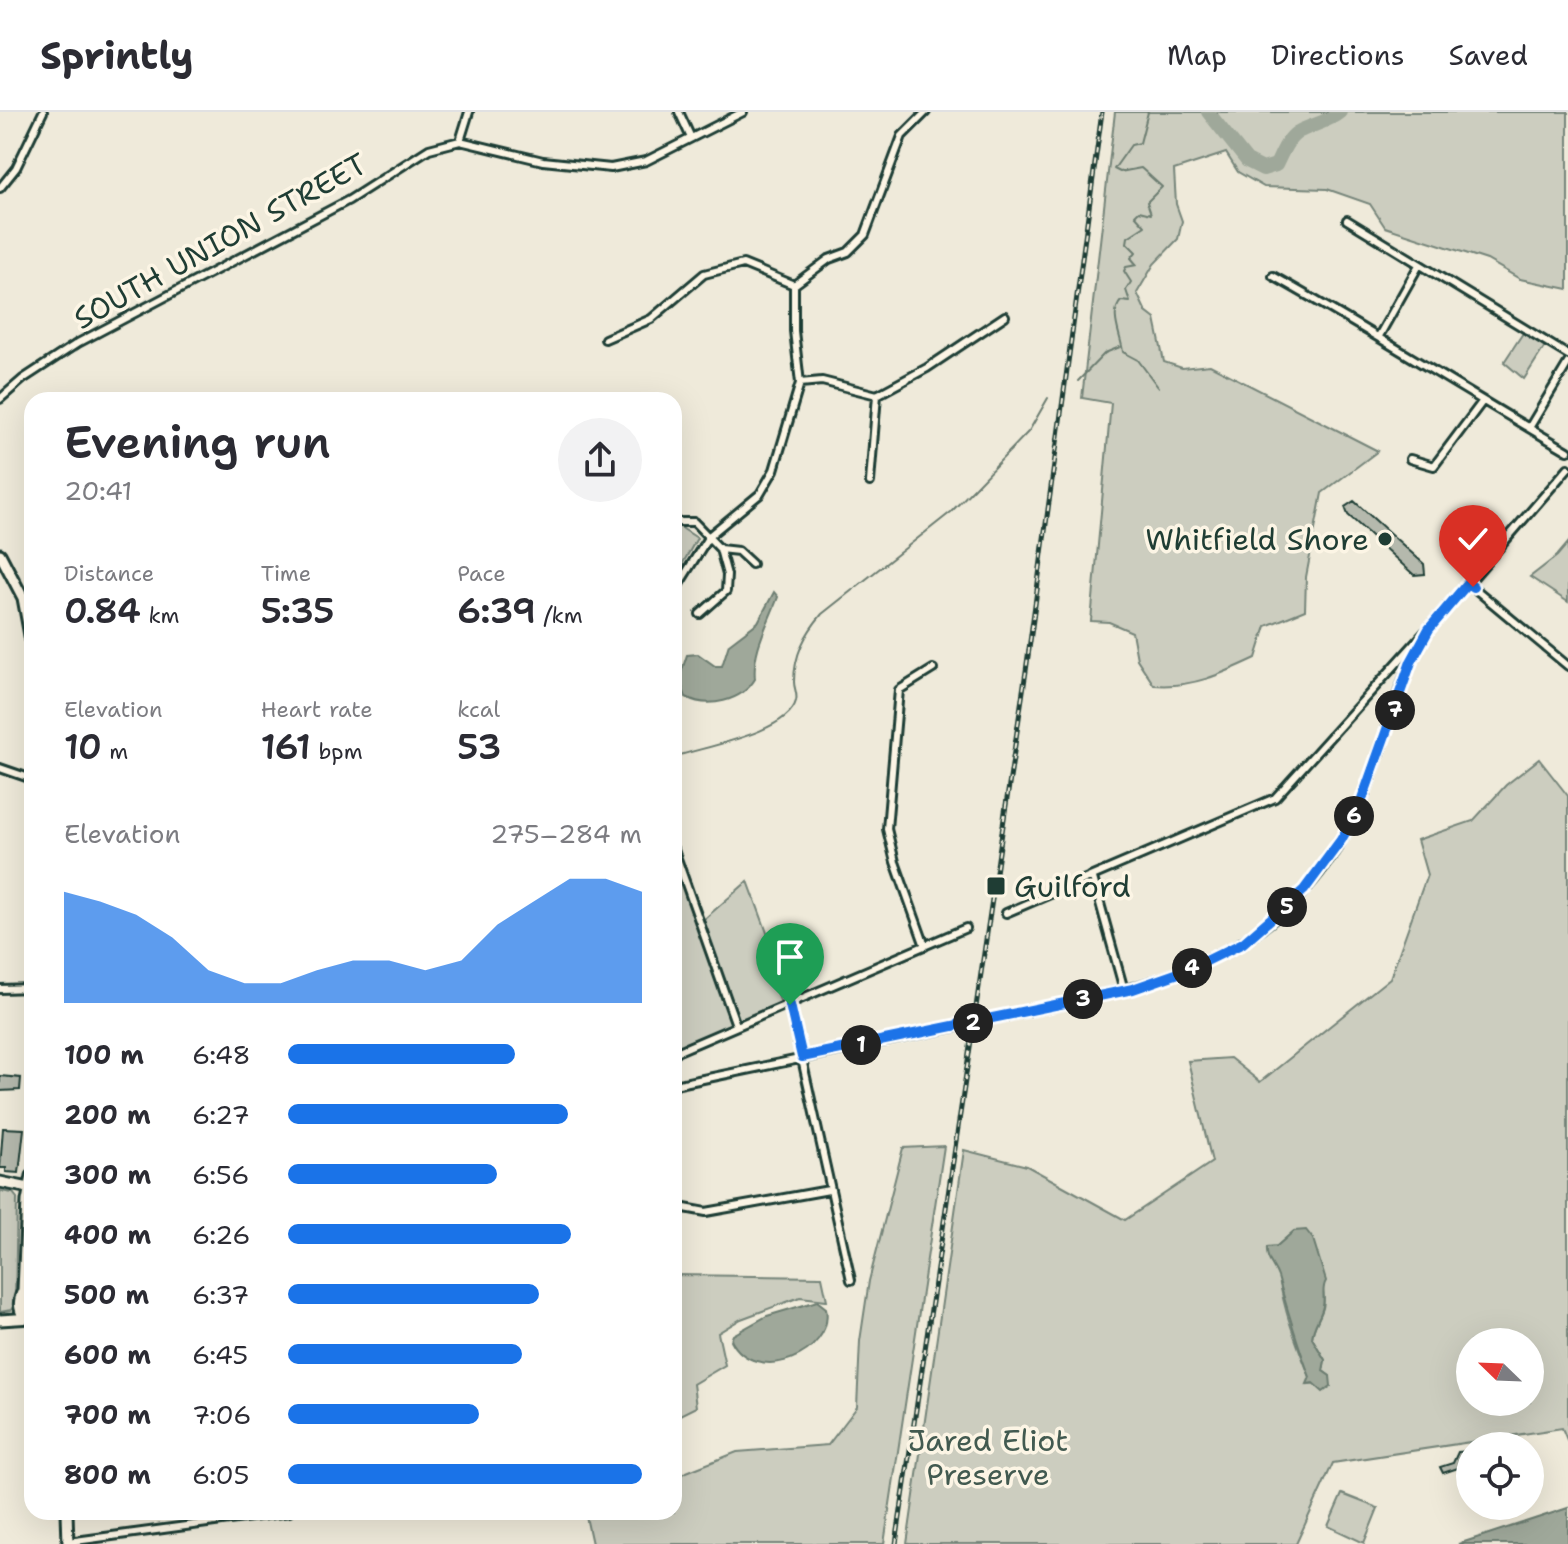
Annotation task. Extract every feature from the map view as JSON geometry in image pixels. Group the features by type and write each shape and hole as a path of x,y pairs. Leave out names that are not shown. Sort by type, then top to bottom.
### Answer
{"main road":[{"path":"0,554 24,592"},
{"path":"0,1182 24,1187"},
{"path":"24,1273 24,1294"},
{"path":"0,1320 24,1318"},
{"path":"67,1520 68,1543"}],"street":[{"path":"0,188 16,168 43,112"},
{"path":"469,112 460,141 543,161 611,168 646,161 743,112"},
{"path":"679,112 691,138"},
{"path":"794,285 829,259 848,252 865,235 902,136 926,112"},
{"name":"SOUTH UNION STREET","path":"0,399 23,379 78,343 349,200 429,149 460,141"},
{"path":"1347,220 1568,355"},
{"path":"605,339 651,319 704,274 743,264 794,285"},
{"path":"1379,336 1419,265"},
{"path":"1273,276 1379,336 1482,402 1568,451"},
{"path":"682,579 709,536 760,494 774,470 800,383 794,331 794,285"},
{"path":"800,383 822,381 877,395 927,368 1005,316"},
{"path":"1529,428 1568,363"},
{"path":"870,482 877,395"},
{"path":"1410,459 1434,466 1482,402"},
{"path":"1006,913 1275,798 1429,629 1568,468"},
{"path":"682,522 694,522 709,536 720,549 727,575 726,591 700,614"},
{"path":"720,549 738,551 752,564"},
{"path":"1468,583 1568,666"},
{"path":"682,1083 1124,990 1162,980 1243,943 1304,890 1321,871 1359,808 1404,682 1429,629"},
{"path":"925,946 895,862 886,817 899,690 933,669"},
{"path":"1386,674 1404,682"},
{"path":"0,768 24,776"},
{"path":"682,873 736,1025"},
{"path":"1093,878 1124,990"},
{"path":"682,1049 966,928"},
{"path":"0,989 24,988"},
{"path":"790,1005 851,1280"},
{"path":"682,1208 706,1212 829,1190"},
{"path":"68,1543 232,1520"}],"green space":[{"path":"1115,112 1568,112 1568,289 1520,279 1487,260 1385,227 1370,204 1327,189 1264,187 1238,172 1226,153 1174,170 1176,204 1182,221 1178,239 1154,264 1137,293 1146,312 1155,319 1164,362 1182,368 1210,365 1378,451 1322,493 1306,577 1305,610 1266,626 1256,658 1219,674 1181,684 1154,685 1137,659 1132,632 1109,622 1091,621 1111,403 1082,398"},
{"path":"1523,333 1545,346 1524,379 1504,362"},
{"path":"682,528 697,538 682,565"},
{"path":"1568,543 1568,602 1530,577"},
{"name":"Jared Eliot Preserve","path":"1539,759 1568,796 1568,1442 1562,1428 1536,1432 1456,1432 1456,1444 1333,1463 1296,1544 907,1544 964,1150 1027,1166 1125,1220 1212,1162 1188,1061 1230,1058 1260,1082 1390,978 1427,875 1417,840 1473,821 1506,785","holes":["1294,1231 1315,1268 1324,1298 1312,1338 1325,1360 1323,1371 1330,1376 1330,1382 1308,1384 1310,1377 1292,1329 1279,1280 1277,1246"]},
{"path":"682,870 702,921 748,881 770,941 769,973 783,1008 682,1046"},
{"path":"944,1146 884,1544 592,1544 587,1520 682,1520 682,1474 737,1452 828,1445 857,1407 860,1341 869,1281 903,1148"},
{"path":"0,1191 13,1193 17,1198 15,1303 11,1310 0,1312"},
{"path":"682,1275 822,1277 827,1300 800,1297 741,1319 718,1333 725,1365 693,1384 696,1407 682,1414"},
{"path":"1342,1494 1378,1508 1364,1543 1328,1526"}],"shaded area":[{"path":"774,592 778,597 758,647 755,679 749,687 724,701 704,702 686,697 682,687 682,670 687,655 698,654 715,666 722,666 729,644 758,622"},
{"path":"1306,1230 1313,1239 1326,1281 1323,1306 1312,1338 1325,1360 1323,1371 1330,1376 1331,1386 1323,1392 1313,1383 1307,1384 1310,1377 1267,1252 1267,1247 1277,1246 1294,1231"},
{"path":"817,1301 826,1308 825,1325 818,1339 806,1351 791,1359 774,1363 757,1361 742,1354 731,1340 733,1335 767,1316"},
{"path":"1568,1508 1568,1544 1458,1544 1531,1520 1544,1520 1544,1516"}],"building":[{"name":"Whitfield Shore","path":"1354,501 1424,564 1425,574 1414,575 1348,515 1345,507"},
{"path":"0,1076 21,1078 20,1090 0,1091"},
{"path":"3,1128 24,1129 19,1173 0,1168"},
{"path":"1456,1456 1456,1469 1443,1473 1440,1467 1453,1463"}],"waterway":[{"path":"1148,112 1140,143 1131,145 1114,169 1120,172 1141,168 1162,187 1147,202 1151,214 1139,211 1135,215 1145,226 1128,237 1127,243 1136,252 1131,258 1137,265 1126,267 1124,271 1131,282 1126,290 1130,302 1121,301 1116,318 1123,352 1138,360 1158,387"},
{"path":"1208,112 1247,161 1263,169 1276,165 1288,142 1298,132 1340,112"},
{"path":"1078,381 1105,353 1120,347"},
{"path":"682,755 761,730 790,712 796,701 794,682 798,654 810,629 822,614 951,512 1029,431 1048,398"}],"railway":[{"path":"896,1544 1026,671 1102,112"}],"place":[{"name":"Whitfield Shore","path":"1385,539"},
{"name":"Guilford","path":"996,886"}],"route":[{"path":"790,1005 802,1057 1133,989 1190,969 1243,943 1285,908 1321,871 1359,808 1411,662 1429,629 1468,583 1473,587"}]}
